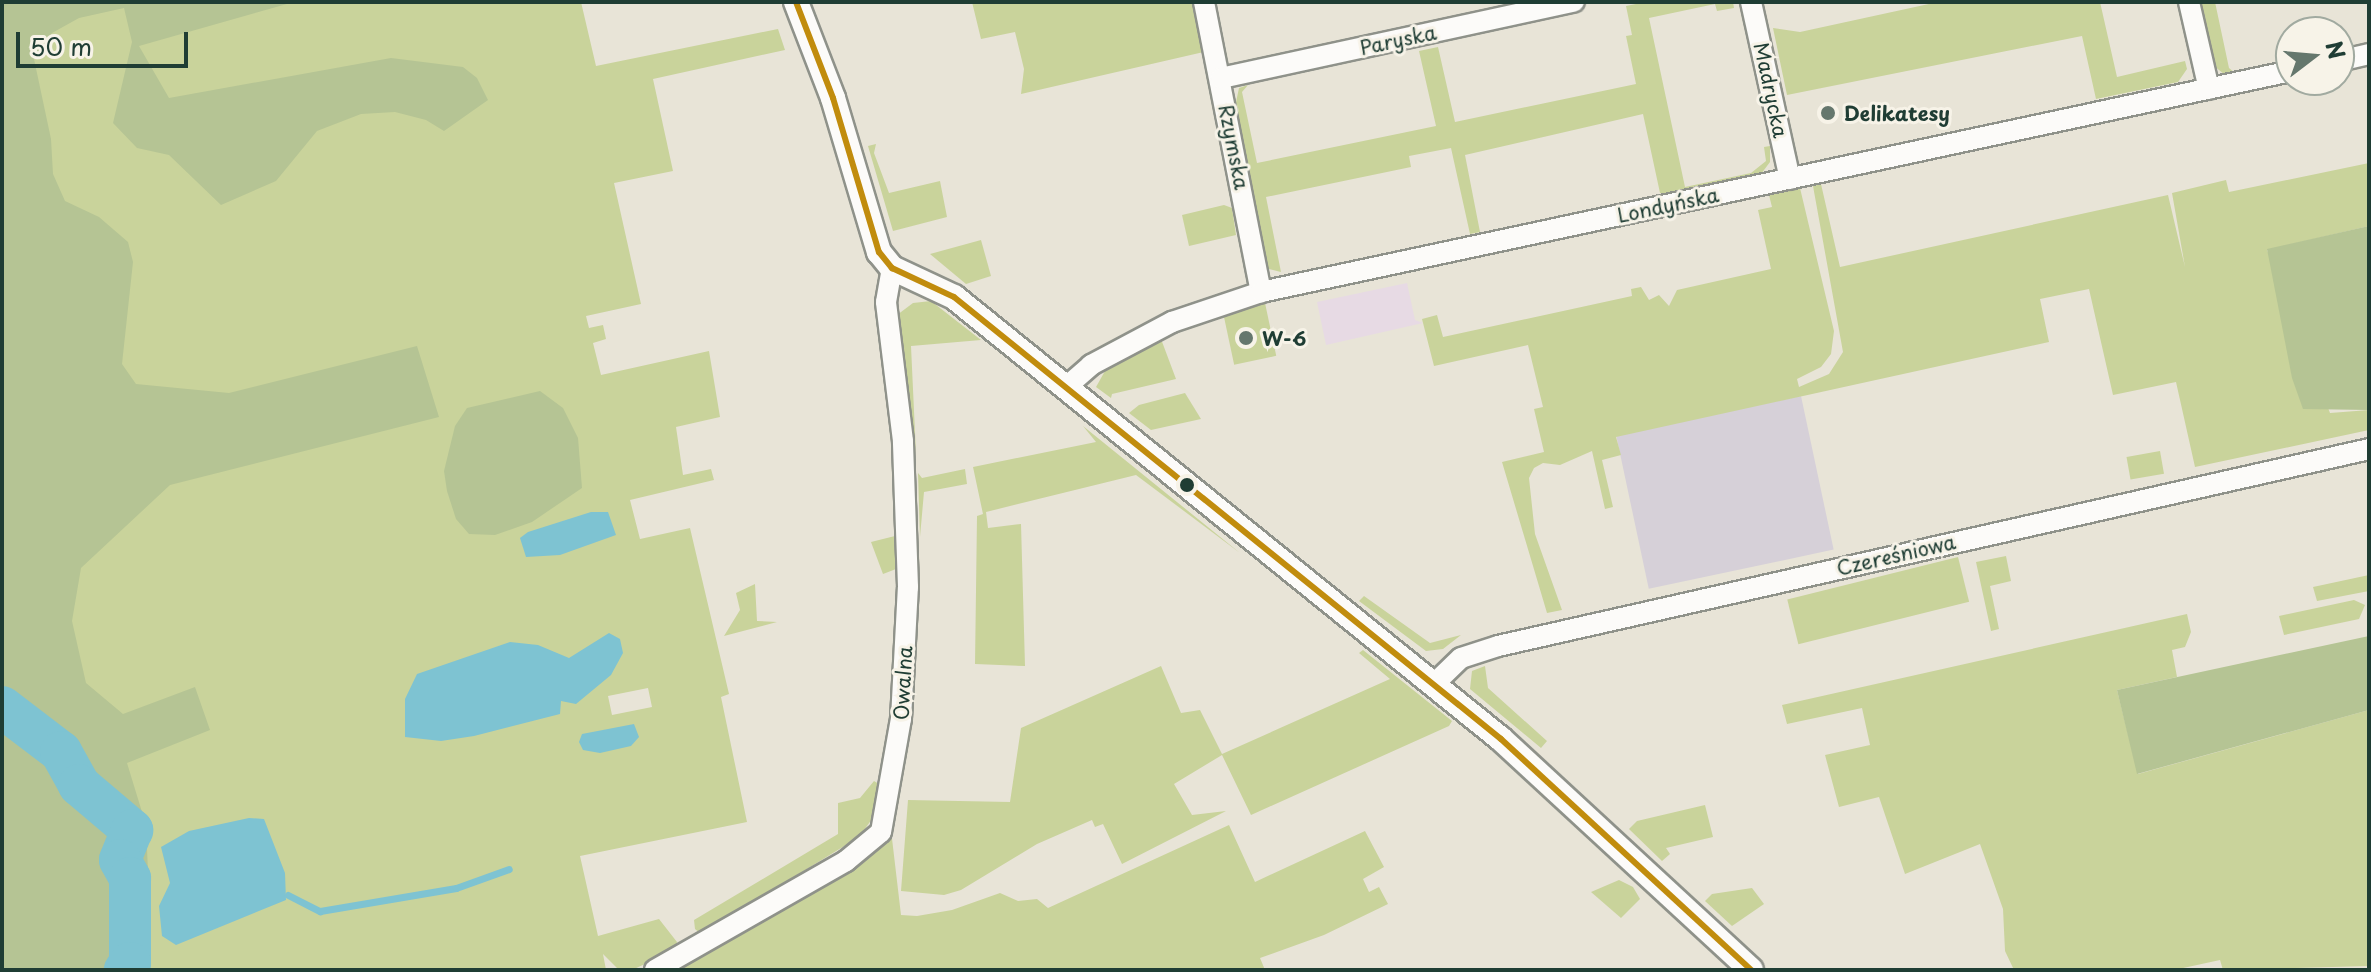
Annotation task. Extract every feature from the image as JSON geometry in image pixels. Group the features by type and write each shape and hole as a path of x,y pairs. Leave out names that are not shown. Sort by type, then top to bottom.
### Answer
{"street":[{"path":"796,2 833,98 879,252 892,268 954,297 1434,684 1571,799 1751,970"},
{"name":"Rzymska","path":"1204,2 1261,292"},
{"name":"Paryska","path":"1221,78 1574,2"},
{"name":"Madrycka","path":"1751,2 1790,179"},
{"path":"2189,2 2209,89"},
{"name":"Londyńska","path":"1065,388 1091,365 1172,322 1261,292 2275,75"},
{"name":"Owalna","path":"655,970 846,861 881,832 901,719 908,587 903,441 886,302 892,268"},
{"name":"Czereśniowa","path":"1434,684 1461,658 1498,646 2369,449"}],"shaded area":[{"path":"1407,283 1415,320 1423,323 1326,345 1317,302"},
{"path":"1801,396 1834,550 1649,589 1616,435"}],"green space":[{"path":"2,2 581,2 596,66 778,29 785,50 653,79 673,171 614,183 641,304 586,316 589,328 603,325 606,339 593,343 601,375 709,351 720,417 676,427 683,475 711,469 714,480 630,500 640,539 690,528 729,694 721,697 747,822 580,856 598,936 659,919 677,942 675,950 632,970 619,970 603,954 606,970 2,970","holes":["648,688 652,707 612,715 608,696"]},
{"path":"2,2 294,2 139,46 169,98 391,58 463,67 477,78 488,100 444,131 426,120 395,112 361,114 317,131 276,181 221,205 169,155 137,148 113,123 132,42 124,8 79,18 52,33 34,59 51,139 53,174 65,201 99,217 128,242 133,262 122,364 136,384 229,393 417,346 439,417 170,485 81,568 72,621 86,683 123,714 195,687 210,730 127,763 146,825 145,947 137,970 2,970"},
{"path":"972,2 1193,2 1208,51 1021,94 1024,69 1015,32 981,39"},
{"path":"1646,2 1733,2 1734,8 1717,11 1715,4 1649,18 1685,187 1751,173 1766,161 1764,147 1770,146 1770,162 1761,174 1667,196 1660,193 1643,114 1465,155 1480,232 1470,234 1451,148 1409,156 1411,167 1266,197 1281,272 1265,268 1235,107 1239,88 1248,85 1242,92 1257,163 1436,126 1419,51 1438,47 1455,122 1636,84 1626,36 1632,35 1626,6"},
{"path":"1938,2 2100,2 2117,77 2185,61 2187,69 2178,82 2096,99 2082,36 1787,95 1773,28 1800,32"},
{"path":"2215,2 2229,68 2235,73 2224,74 2214,66 2199,4"},
{"path":"876,144 874,153 889,193 940,181 947,217 893,231 868,146"},
{"path":"2369,163 2369,226 2267,250 2330,413 2369,410 2369,430 2195,467 2176,382 2113,395 2089,289 2040,299 2049,342 1616,437 1621,455 1602,460 1613,507 1605,509 1592,451 1560,465 1543,463 1534,468 1529,478 1535,534 1562,610 1547,613 1502,462 1544,452 1534,409 1543,407 1528,345 1434,366 1422,319 1437,315 1443,337 1632,296 1631,289 1641,287 1649,300 1659,295 1669,306 1677,290 1771,269 1758,210 1772,207 1769,195 1800,188 1834,331 1831,354 1821,367 1797,379 1799,387 1829,374 1843,352 1813,186 1821,184 1840,267 2168,195 2185,267 2172,193 2226,180 2229,192"},
{"path":"1224,205 1232,208 1236,235 1189,246 1182,215"},
{"path":"2369,226 2369,410 2303,409 2292,378 2267,249"},
{"path":"981,240 991,276 966,284 930,254"},
{"path":"931,301 981,340 911,346 916,454 897,315 913,303"},
{"path":"1265,303 1276,356 1234,365 1223,312"},
{"path":"1161,339 1176,379 1112,394 1111,398 1096,387 1105,371"},
{"path":"540,391 563,408 578,438 582,488 532,522 495,535 469,534 456,519 444,471 455,426 467,408"},
{"path":"1185,393 1201,419 1151,430 1129,413 1139,405"},
{"path":"1083,426 1240,553 1136,475 986,512 988,528 1021,524 1025,666 975,664 977,516 983,514 973,467 1096,442"},
{"path":"2160,451 2164,474 2131,480 2127,457"},
{"path":"965,469 967,484 924,492 920,537 918,473 922,478"},
{"path":"895,536 896,569 883,574 871,542"},
{"path":"2006,556 2011,581 1990,586 1999,629 1991,631 1976,562"},
{"path":"1958,557 1969,602 1798,644 1787,600"},
{"path":"2369,575 2369,591 2317,601 2313,587"},
{"path":"755,584 757,621 777,622 724,636 740,610 736,593"},
{"path":"1364,596 1430,643 1461,635 1443,649 1426,651 1359,601"},
{"path":"2354,600 2365,605 2359,619 2284,635 2279,616"},
{"path":"2187,614 2191,632 2185,647 2172,650 2177,677 2117,690 2138,774 2369,710 2369,966 2223,970 2220,960 2174,970 2014,970 2005,951 2003,909 1980,844 1905,874 1879,797 1839,807 1825,755 1870,745 1862,708 1787,724 1782,705"},
{"path":"2369,636 2369,710 2137,774 2117,690"},
{"path":"1363,650 1452,721 1449,726 1251,815 1222,755 1174,784 1192,815 1226,811 1122,864 1103,824 1095,827 1092,820 1037,844 961,890 944,895 901,891 908,800 1010,802 1021,728 1161,666 1181,713 1200,710 1222,754 1390,679 1359,653"},
{"path":"1485,666 1488,688 1547,741 1541,748 1470,689 1472,671"},
{"path":"874,781 882,786 872,819 859,837 701,934 695,929 694,920 838,834 838,803 860,798"},
{"path":"1705,805 1713,837 1666,848 1670,854 1662,861 1629,829 1637,821"},
{"path":"1229,825 1255,882 1365,831 1384,867 1363,879 1369,892 1379,887 1388,904 1324,935 1260,958 1265,970 639,970 698,943 891,830 901,915 917,916 952,910 1000,893 1018,901 1037,899 1048,908"},
{"path":"1619,880 1633,887 1640,899 1621,918 1591,892"},
{"path":"1752,888 1764,904 1732,926 1705,901 1712,894"}],"water":[{"path":"591,512 608,512 616,535 560,555 526,557 520,538 528,532"},
{"path":"609,633 620,639 623,653 611,675 576,704 561,701 560,714 474,736 441,741 405,737 405,699 417,674 510,642 538,645 569,658"},
{"path":"634,724 639,737 631,746 600,753 583,750 579,742 582,734"},
{"path":"249,818 264,819 285,873 286,900 176,945 162,936 159,906 170,883 161,847 189,831"}],"waterway":[{"path":"2,707 61,752 79,785 132,830 120,860 130,878 130,963 125,970"},
{"path":"288,895 320,911 456,888 509,869"}],"transit line":[{"path":"796,2 833,98 879,252 892,268 954,297 1501,739 1751,970"}],"place":[{"name":"Delikatesy","path":"1828,113"},
{"name":"W-6","path":"1246,338"}]}
